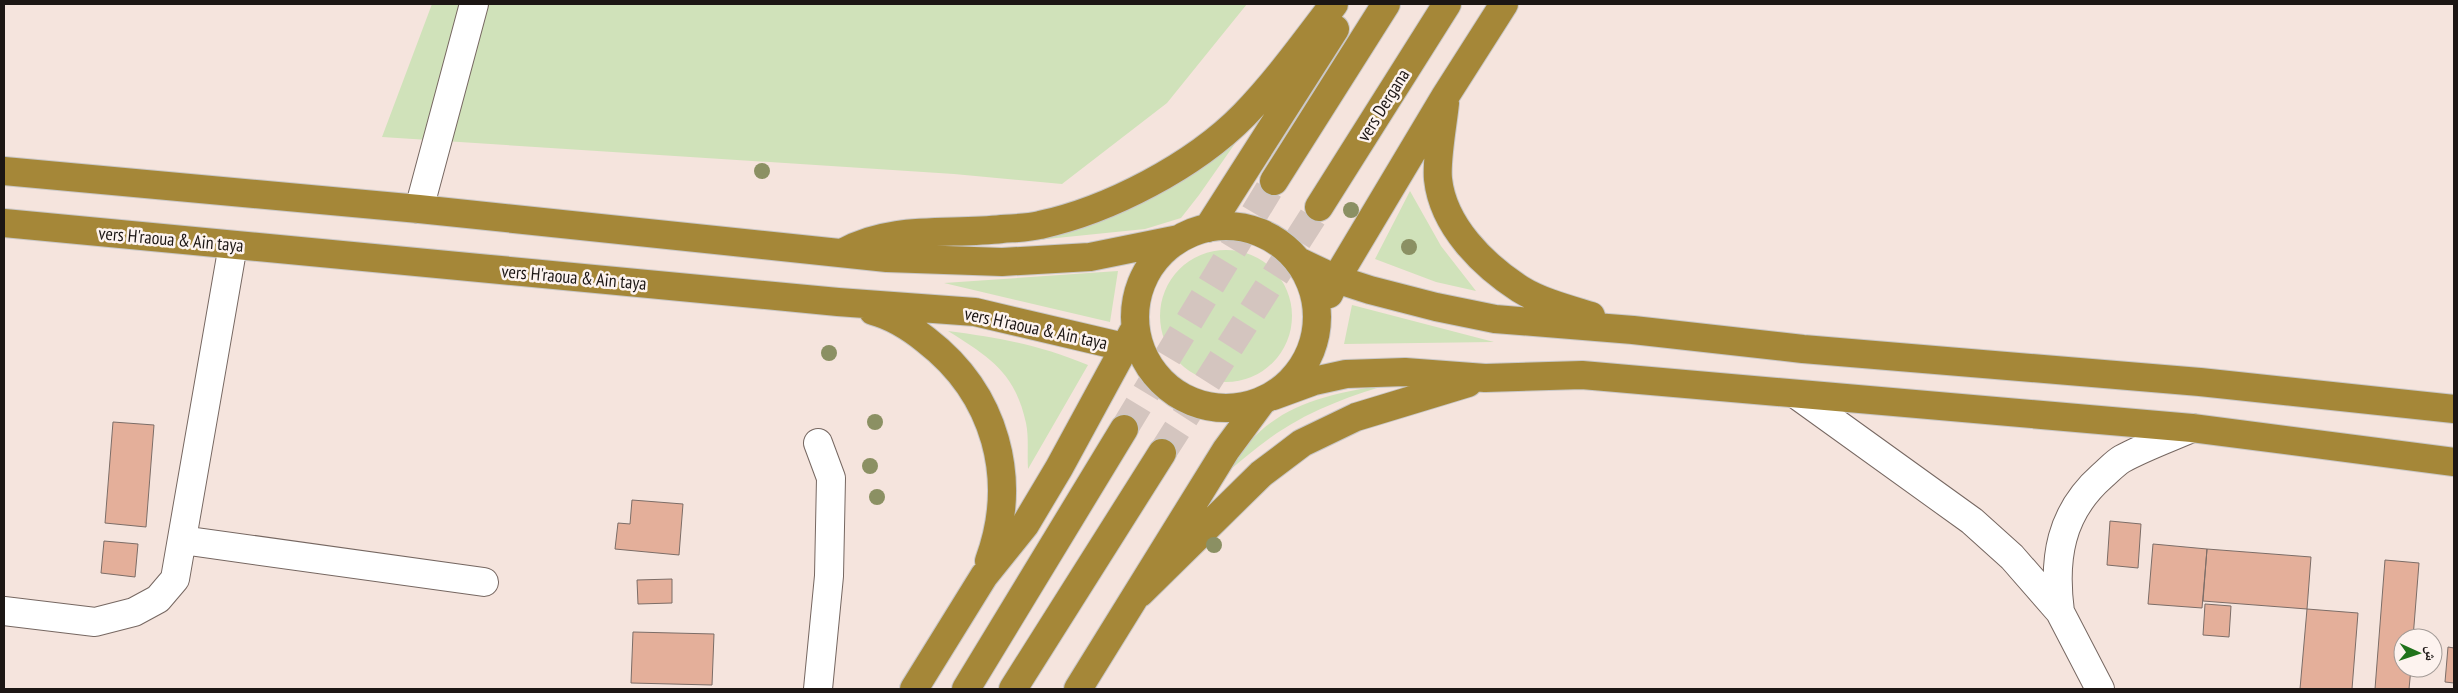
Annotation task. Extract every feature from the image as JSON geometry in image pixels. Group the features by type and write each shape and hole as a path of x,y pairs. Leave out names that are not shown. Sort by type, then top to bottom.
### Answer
{"highway":[{"path":"844,252 866,240 890,235 967,233 1040,226 1117,200 1207,147 1243,116 1282,71 1334,4"},
{"path":"1208,228 1350,4"},
{"path":"1274,182 1386,4"},
{"name":"vers Dergana","path":"1319,207 1447,4"},
{"path":"1078,689 1140,592 1226,450 1268,398 1296,376 1311,350 1317,321 1336,279 1446,95 1504,4"},
{"path":"1446,95 1438,179 1449,217 1471,248 1521,289 1554,304 1633,330"},
{"path":"4,171 419,209 888,258 1002,262 1090,257 1179,239 1208,228 1233,226 1257,232 1280,244 1298,261 1336,279 1436,307 1495,319 1633,330 1803,349 2200,382 2454,409"},
{"name":"vers H'raoua & Ain taya","path":"4,223 838,302 975,312 1134,342"},
{"path":"914,689 984,576 1024,526 1134,342 1136,301 1145,276 1159,255 1179,239"},
{"path":"1298,261 1316,300 1317,321"},
{"path":"838,302 876,312 912,329 944,353 970,384 989,420 1001,466 1003,498 997,538 984,576"},
{"path":"1134,342 1158,378 1182,398 1212,408 1244,407 1314,381 1346,374 1405,372 1485,378 1582,375 2192,428 2454,462"},
{"path":"1140,592 1261,474 1302,443 1356,416 1485,378"},
{"path":"966,689 1124,430"},
{"path":"1013,689 1162,453"}],"street":[{"path":"419,209 474,4"},
{"path":"4,611 95,622 134,612 158,599 175,579 233,245"},
{"path":"1797,395 1972,521 2012,557 2060,612 2100,689"},
{"path":"2060,612 2056,580 2060,548 2070,514 2090,486 2121,460 2192,428"},
{"path":"818,443 831,478 829,576 818,689"},
{"path":"182,540 484,582"}],"green space":[{"path":"432,4 1247,4 1167,103 1062,184 954,174 382,137"},
{"path":"1255,115 1181,218 1145,229 1037,240 1027,238 1094,221 1135,207 1188,173"},
{"path":"1410,191 1441,246 1476,291 1436,282 1375,259"},
{"path":"1226,250 1239,251 1251,255 1273,269 1287,291 1291,303 1291,329 1287,341 1273,363 1251,377 1239,381 1226,382 1213,381 1201,377 1179,363 1165,341 1161,329 1160,316 1161,303 1165,291 1179,269 1201,255 1213,251"},
{"path":"1118,271 1110,322 944,283"},
{"path":"1352,305 1494,342 1344,344"},
{"path":"948,331 1019,343 1053,352 1088,365 1028,469 1027,428 1015,391 1007,378 988,358"},
{"path":"1395,383 1349,397 1291,424 1222,476 1240,452 1258,433 1296,408 1340,393"}],"building":[{"path":"113,422 154,425 146,527 105,523"},
{"path":"632,500 683,504 679,555 615,549 618,523 630,524"},
{"path":"2110,521 2141,524 2138,568 2107,565"},
{"path":"104,541 138,544 135,577 101,573"},
{"path":"2153,544 2207,549 2202,608 2148,604"},
{"path":"2207,549 2311,557 2307,609 2203,601"},
{"path":"2385,560 2419,563 2414,628 2393,628 2393,678 2410,678 2409,689 2375,689"},
{"path":"672,579 672,603 638,604 637,580"},
{"path":"2205,604 2231,606 2229,637 2203,635"},
{"path":"2307,609 2358,613 2352,689 2300,689"},
{"path":"633,632 714,634 712,685 631,683"},
{"path":"2448,647 2454,648 2454,683 2445,682"}],"tunnel":[{"path":"1124,429 1274,181"},
{"path":"1162,453 1319,207"}]}
